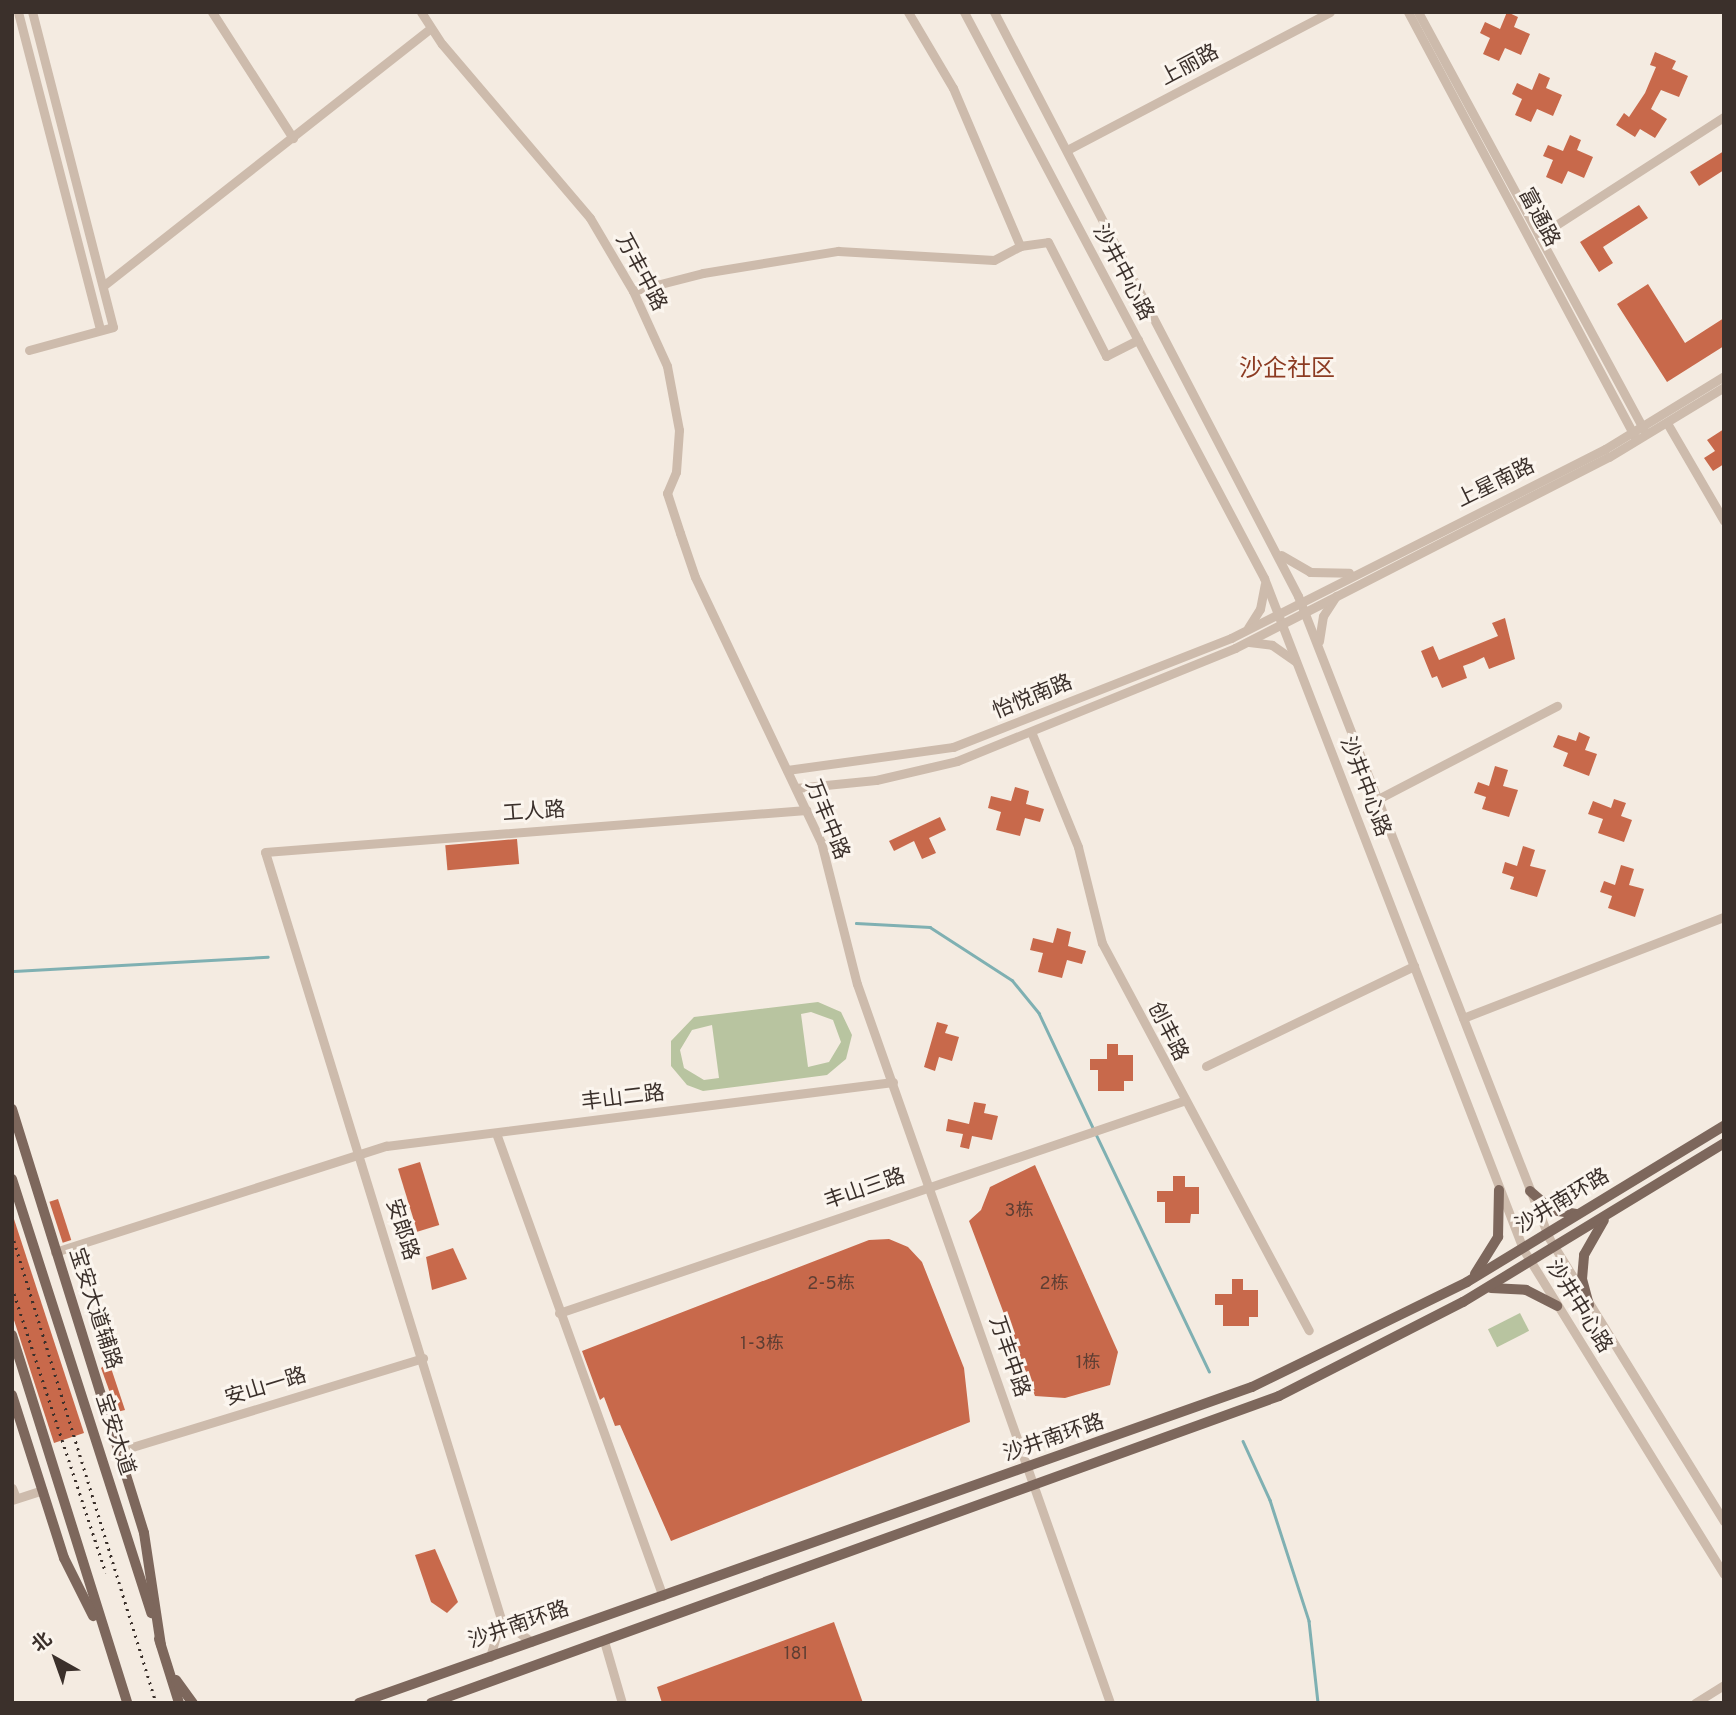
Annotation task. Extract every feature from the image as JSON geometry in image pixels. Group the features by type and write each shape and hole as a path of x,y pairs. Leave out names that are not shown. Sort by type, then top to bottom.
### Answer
{"main road":[{"name":"宝安大道辅路","path":"12,1109 144,1532 161,1644"},
{"name":"沙井南环路","path":"359,1703 1252,1387 1467,1282 1724,1126"},
{"name":"沙井南环路","path":"431,1703 449,1700 604,1641 1266,1401 1436,1317 1724,1143"},
{"name":"宝安大道","path":"12,1179 179,1703"},
{"path":"1467,1282 1498,1237 1499,1190"},
{"path":"1530,1191 1557,1212 1581,1213"},
{"path":"1589,1305 1582,1279 1584,1255 1612,1212"},
{"path":"1485,1289 1525,1290 1557,1306"},
{"path":"1429,1301 1441,1305 1436,1317"},
{"path":"12,1335 123,1688 125,1703"},
{"path":"12,1395 64,1558 107,1644"},
{"path":"169,1671 192,1703"}],"street":[{"path":"18,12 100,330"},
{"path":"29,350 113,327 32,12"},
{"path":"212,12 293,138"},
{"name":"万丰中路","path":"421,12 430,29 558,177 633,291 675,398 677,456 667,493 695,577 825,855 857,984 1110,1703"},
{"path":"908,12 953,88 1020,246"},
{"name":"沙井中心路","path":"964,12 1264,579 1523,1249 1724,1574"},
{"name":"沙井中心路","path":"994,12 1275,547 1302,605 1547,1234 1724,1521"},
{"name":"上丽路","path":"1067,150 1330,12"},
{"name":"富通路","path":"1408,12 1635,437"},
{"name":"富通路","path":"1418,12 1645,431"},
{"path":"103,286 430,29"},
{"path":"1539,236 1724,117"},
{"path":"633,291 703,273 838,251 994,260 1020,246 1048,242 1106,356 1138,340"},
{"name":"上星南路","path":"1302,605 1344,590 1635,437 1724,376"},
{"name":"上星南路","path":"1645,431 1667,423 1724,387"},
{"path":"1667,423 1724,521"},
{"name":"上星南路","path":"1280,618 1361,570 1635,437"},
{"path":"1275,547 1288,562 1310,572 1361,570"},
{"path":"1242,633 1261,609 1264,579"},
{"path":"1320,650 1323,617 1344,590"},
{"name":"怡悦南路","path":"787,770 953,747 1280,618"},
{"name":"怡悦南路","path":"796,789 916,771 1032,734 1244,643 1280,618"},
{"path":"1244,643 1272,645 1299,666"},
{"path":"1378,799 1557,706"},
{"name":"创丰路","path":"1032,734 1078,847 1102,943 1182,1101 1308,1330"},
{"name":"工人路","path":"265,852 806,810"},
{"name":"安郎路","path":"265,852 423,1358 501,1619"},
{"path":"1463,1018 1724,917"},
{"path":"1206,1066 1414,966"},
{"name":"丰山二路","path":"55,1252 359,1155 496,1132 893,1082"},
{"name":"丰山三路","path":"559,1313 1182,1101"},
{"path":"496,1132 663,1596"},
{"name":"安山一路","path":"118,1451 423,1358"},
{"path":"12,1488 13,1498 42,1490"},
{"path":"490,1657 501,1619 531,1642"},
{"path":"604,1641 622,1703"},
{"path":"1695,1703 1724,1685"}],"green space":[{"path":"818,1002 841,1012 852,1035 846,1059 827,1075 703,1091 687,1085 671,1066 671,1041 694,1017","holes":["811,1012 833,1020 841,1042 829,1062 808,1067 801,1014","712,1025 719,1078 704,1080 684,1068 680,1050 692,1030"]},
{"path":"1520,1313 1529,1331 1497,1347 1488,1329"}],"building":[{"path":"1507,12 1518,17 1514,27 1530,34 1521,55 1505,48 1499,61 1483,54 1490,38 1480,33 1485,22 1500,29"},
{"path":"1655,52 1676,61 1672,69 1688,76 1679,97 1661,90 1656,99 1651,109 1667,119 1655,138 1640,129 1635,137 1616,125 1624,113 1629,117 1645,93 1656,67 1650,65"},
{"path":"1539,73 1550,78 1546,88 1562,95 1553,116 1537,109 1531,122 1515,115 1522,99 1512,94 1517,83 1532,90"},
{"path":"1570,135 1581,140 1577,150 1593,157 1584,178 1568,171 1562,184 1546,177 1553,160 1543,156 1548,145 1563,151"},
{"path":"1724,151 1724,170 1699,186 1690,172"},
{"path":"1639,205 1648,218 1603,247 1613,263 1599,272 1580,242"},
{"path":"1648,284 1685,343 1724,318 1724,346 1667,382 1617,304"},
{"path":"1724,429 1724,464 1713,471 1704,458 1715,451 1707,440"},
{"path":"1505,618 1515,659 1489,669 1484,657 1463,666 1467,678 1442,688 1437,676 1432,678 1421,651 1433,646 1439,660 1498,636 1492,623"},
{"path":"1579,732 1590,737 1585,750 1597,754 1589,776 1563,766 1568,753 1553,747 1558,735 1576,741"},
{"path":"1495,766 1508,770 1503,786 1518,790 1509,817 1482,809 1486,797 1474,793 1478,782 1489,786"},
{"path":"1015,787 1029,791 1026,804 1044,809 1040,822 1025,818 1020,836 996,830 1001,812 988,808 991,796 1011,801"},
{"path":"1614,799 1626,803 1621,816 1632,820 1624,842 1598,833 1603,819 1588,814 1593,801 1611,808"},
{"path":"940,817 946,830 929,838 936,853 922,859 914,841 894,851 889,841"},
{"path":"517,839 519,864 447,870 445,845"},
{"path":"1523,846 1535,850 1530,866 1546,870 1537,897 1510,889 1514,877 1502,873 1505,862 1517,866"},
{"path":"1621,865 1634,869 1629,885 1644,889 1635,917 1608,908 1612,896 1600,892 1604,881 1615,885"},
{"path":"1057,928 1071,932 1068,946 1086,951 1082,964 1067,960 1062,978 1038,972 1043,953 1030,950 1033,938 1053,943"},
{"path":"937,1022 948,1025 945,1033 959,1037 952,1061 939,1057 935,1071 924,1067"},
{"path":"1107,1044 1118,1044 1118,1055 1133,1055 1133,1081 1124,1081 1124,1091 1098,1091 1098,1070 1090,1070 1090,1059 1107,1059"},
{"path":"974,1102 986,1104 984,1113 998,1116 992,1140 972,1136 969,1149 960,1147 963,1134 946,1131 948,1119 969,1124"},
{"path":"420,1162 439,1225 417,1232 398,1169"},
{"path":"1035,1165 1118,1352 1110,1385 1065,1398 1035,1396 969,1221 981,1210 990,1187"},
{"path":"1173,1176 1185,1176 1185,1187 1199,1187 1199,1214 1191,1214 1190,1223 1165,1223 1165,1202 1157,1202 1157,1191 1173,1191"},
{"path":"58,1199 71,1240 63,1243 49,1202"},
{"path":"12,1213 84,1433 54,1443 12,1314"},
{"path":"889,1239 908,1247 922,1262 964,1368 970,1422 671,1541 620,1425 615,1426 604,1397 600,1400 582,1351 869,1240"},
{"path":"453,1248 467,1279 432,1290 426,1257"},
{"path":"1232,1279 1243,1279 1243,1290 1258,1290 1258,1317 1249,1317 1249,1326 1223,1326 1223,1305 1215,1305 1215,1294 1232,1294"},
{"path":"109,1362 125,1410 117,1412 101,1368"},
{"path":"435,1549 458,1602 447,1613 431,1602 415,1555"},
{"path":"834,1622 863,1703 662,1703 657,1687"}],"waterway":[{"path":"856,923 930,927 1012,980 1039,1013 1093,1128"},
{"path":"14,971 268,957"},
{"path":"1096,1134 1209,1371"},
{"path":"1243,1441 1270,1500 1309,1621 1318,1703"}],"railway":[{"path":"12,1234 156,1703"},
{"path":"12,1287 106,1573"}],"district":[{"name":"沙企社区","path":"1287,371"}]}
